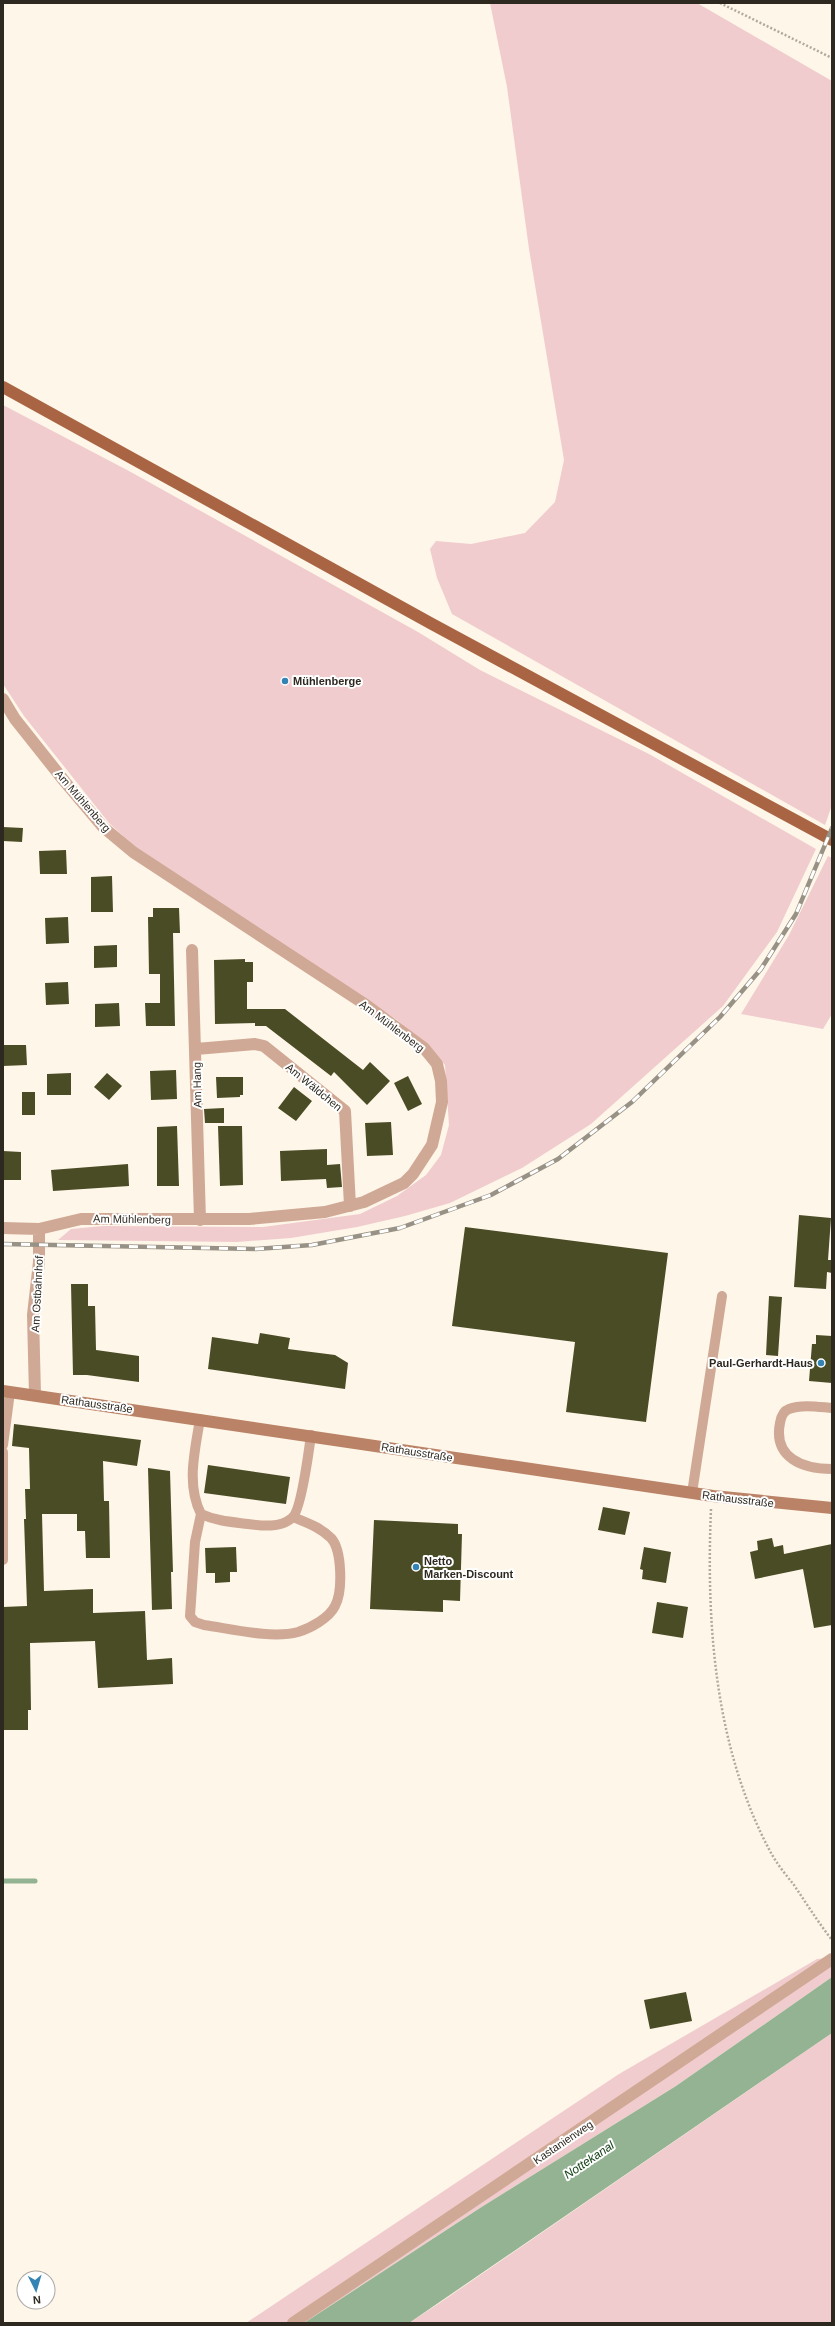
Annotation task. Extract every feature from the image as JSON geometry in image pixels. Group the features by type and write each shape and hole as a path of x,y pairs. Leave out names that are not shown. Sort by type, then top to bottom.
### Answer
{"main road":[{"path":"3,387 446,631 757,798 832,840"},
{"name":"Rathausstraße","path":"7,1391 712,1496 832,1508"}],"street":[{"name":"Am Mühlenberg","path":"3,699 15,719 103,827 133,852 400,1029 424,1048 437,1064 441,1081 442,1102 432,1145 424,1159 404,1183 379,1196 350,1206 298,1216 200,1220 81,1219 39,1229"},
{"name":"Am Hang","path":"192,950 200,1220"},
{"name":"Am Wäldchen","path":"196,1049 255,1044 264,1046 345,1111 350,1206"},
{"path":"3,1228 39,1229"},
{"name":"Am Ostbahnhof","path":"35,1395 33,1315 39,1262 39,1229"},
{"name":"Kastanienweg","path":"293,2323 832,1959"}],"lane":[{"path":"692,1493 722,1296"},
{"path":"3,1445 7,1391"},
{"path":"832,1408 802,1406 789,1409 784,1413 778,1434 780,1445 793,1459 803,1466 832,1469"},
{"path":"200,1419 193,1463 192,1488 196,1504 201,1514 195,1542 190,1616 195,1622 204,1625 280,1635 298,1632 327,1616 336,1606 340,1582 340,1560 332,1539 317,1526 293,1518"},
{"path":"201,1514 212,1519 265,1526 283,1524 293,1518 299,1505 311,1436"},
{"path":"3,1452 3,1560"}],"path":[{"path":"720,3 832,58"},
{"path":"712,1496 711,1622 718,1684 729,1743 746,1798 772,1854 832,1940"}],"shaded area":[{"path":"490,3 697,3 832,81 832,805 825,825 452,614 437,578 430,549 436,541 471,544 525,533 555,502 564,460 529,249 507,87"},
{"path":"3,405 129,471 418,632 480,670 649,754 816,849 777,932 723,1006 591,1124 522,1168 450,1203 405,1216 357,1227 291,1238 237,1242 58,1240 71,1229 103,1226 263,1227 360,1214 397,1196 426,1175 441,1155 449,1125 445,1065 424,1043 397,1020 134,846 109,823 24,716 3,684"},
{"path":"828,856 832,858 832,1014 823,1029 741,1014 789,935"},
{"path":"832,1958 832,1977 676,2086 480,2208 304,2323 246,2323 619,2074 817,1959"},
{"path":"832,2033 832,2323 409,2323 441,2302"}],"water":[{"name":"Nottekanal","path":"832,1977 832,2033 409,2323 304,2323 480,2208 676,2086"}],"building":[{"path":"3,827 23,828 22,842 3,841"},
{"path":"66,850 67,874 40,874 39,851"},
{"path":"112,876 113,912 91,912 91,877"},
{"path":"153,908 179,908 180,933 173,933 175,1026 146,1026 145,1003 160,1003 160,974 149,974 148,917 153,917"},
{"path":"68,917 69,943 46,944 45,918"},
{"path":"117,945 117,967 94,968 94,946"},
{"path":"245,959 245,962 253,962 253,982 247,982 247,1009 285,1009 363,1070 370,1062 390,1081 367,1105 334,1072 331,1076 266,1026 255,1026 255,1023 215,1024 214,960"},
{"path":"68,982 69,1004 46,1005 45,983"},
{"path":"119,1003 120,1026 95,1027 95,1004"},
{"path":"3,1045 26,1045 27,1065 3,1066"},
{"path":"176,1070 177,1099 151,1100 150,1071"},
{"path":"71,1073 71,1095 47,1095 47,1074"},
{"path":"107,1073 122,1086 109,1100 94,1087"},
{"path":"408,1076 422,1104 408,1111 394,1083"},
{"path":"216,1077 243,1077 243,1095 240,1095 240,1097 217,1098"},
{"path":"294,1087 312,1101 296,1121 278,1108"},
{"path":"22,1092 35,1092 35,1115 22,1115"},
{"path":"224,1108 224,1123 205,1123 204,1109"},
{"path":"391,1122 393,1155 367,1156 365,1123"},
{"path":"177,1126 179,1186 157,1186 157,1127"},
{"path":"218,1126 242,1126 243,1185 220,1186"},
{"path":"327,1149 327,1165 340,1164 342,1187 327,1188 326,1179 281,1181 280,1151"},
{"path":"3,1151 21,1152 21,1180 3,1180"},
{"path":"128,1164 129,1186 53,1191 51,1170"},
{"path":"799,1215 831,1218 828,1260 832,1260 832,1273 827,1272 826,1289 794,1287"},
{"path":"465,1227 668,1253 646,1422 566,1412 575,1342 452,1326"},
{"path":"71,1284 88,1284 88,1306 95,1306 96,1350 139,1356 139,1382 87,1375 73,1375"},
{"path":"769,1296 782,1297 778,1356 766,1355"},
{"path":"260,1333 290,1338 288,1349 335,1355 348,1363 345,1389 208,1369 212,1337 258,1344"},
{"name":"Paul-Gerhardt-Haus","path":"816,1335 832,1336 832,1383 809,1381 812,1344 816,1344"},
{"path":"14,1424 141,1440 137,1466 103,1461 104,1501 109,1501 110,1558 86,1558 85,1531 77,1531 77,1514 42,1514 44,1591 93,1589 93,1613 145,1611 147,1660 172,1658 173,1684 98,1688 95,1641 30,1643 31,1710 28,1710 28,1730 3,1730 3,1607 27,1606 24,1519 26,1519 25,1489 30,1489 29,1448 12,1446"},
{"path":"208,1465 290,1477 286,1504 204,1493"},
{"path":"148,1468 170,1471 173,1572 171,1572 172,1609 152,1610"},
{"path":"603,1507 630,1512 625,1535 598,1530"},
{"name":"Netto Marken-Discount","path":"374,1520 458,1524 458,1534 462,1534 460,1601 443,1600 443,1612 370,1609"},
{"path":"772,1538 774,1547 783,1545 784,1554 832,1544 832,1625 814,1628 803,1569 755,1579 750,1552 758,1550 757,1541"},
{"path":"236,1547 237,1572 230,1572 230,1582 215,1583 215,1573 206,1573 205,1548"},
{"path":"644,1547 671,1552 666,1583 642,1579 643,1570 640,1569"},
{"path":"657,1602 688,1607 683,1638 652,1633"},
{"path":"686,1992 692,2021 650,2029 644,2000"}],"waterway":[{"path":"3,1881 35,1881"}],"railway":[{"path":"3,1244 256,1249 312,1245 400,1228 491,1195 558,1159 632,1102 720,1017 761,969 796,914 832,828"}],"place":[{"name":"Mühlenberge","path":"285,681"},
{"name":"Paul-Gerhardt-Haus","path":"821,1363"},
{"name":"Netto Marken-Discount","path":"416,1567"}]}
